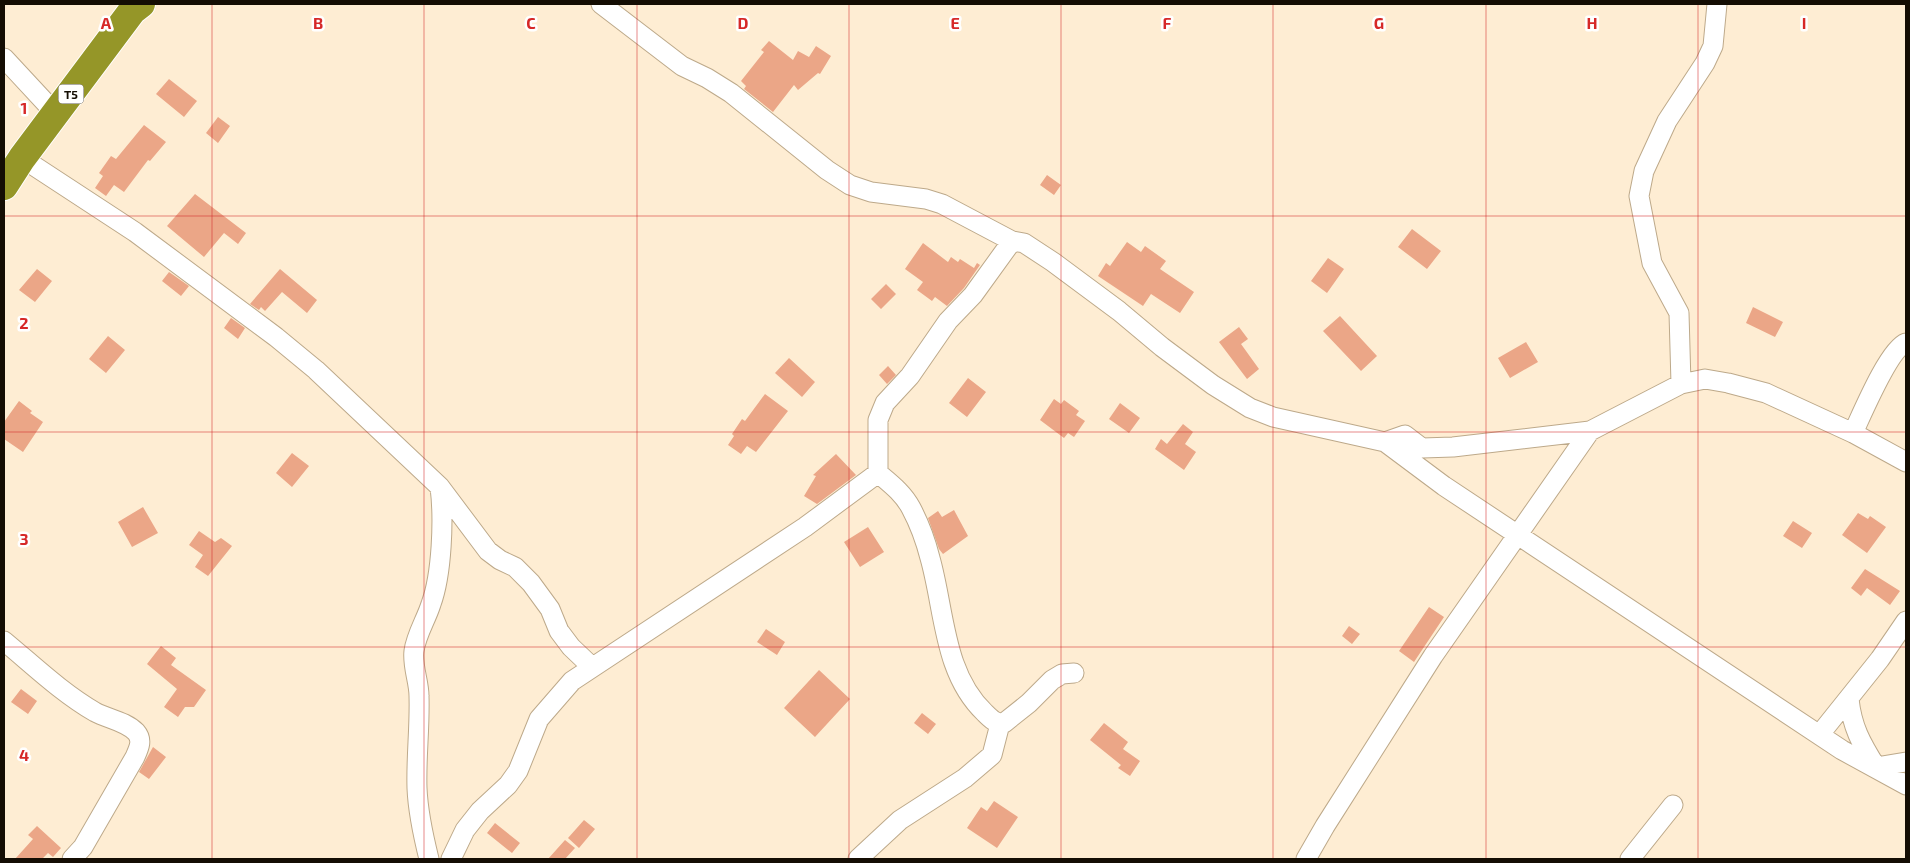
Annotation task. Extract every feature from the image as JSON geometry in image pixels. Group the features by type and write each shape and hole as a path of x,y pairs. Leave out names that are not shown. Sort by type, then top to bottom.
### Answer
{"highway":[{"name":"T5","path":"4,186 22,158 132,11 141,4"}],"street":[{"path":"601,4 677,62 731,93 827,170 850,185 871,192 926,199 942,204 1012,241 1024,243 1119,311 1169,353 1213,385 1250,408 1273,417 1385,442 1444,486 1842,750 1906,785"},
{"path":"1681,384 1679,313 1652,263 1639,196 1644,171 1666,121 1705,63 1713,46 1717,4"},
{"path":"4,58 56,114"},
{"path":"22,158 135,232 276,337 330,382 440,487 488,551 515,568 531,583 550,609 559,631 571,647 592,667"},
{"path":"878,473 878,420 885,403 910,376 948,321 973,295 1012,241"},
{"path":"1852,433 1890,357 1906,342"},
{"path":"1385,442 1405,435 1422,448 1453,447 1590,431 1681,384 1705,379 1766,393 1852,433 1906,462"},
{"path":"1306,859 1325,826 1434,656 1590,431"},
{"path":"451,859 465,830 480,811 508,785 518,771 539,719 572,681 805,527 878,473"},
{"path":"878,473 901,492 912,509 931,559 942,621 964,688 982,710 1000,724"},
{"path":"429,859 422,835 417,796 419,694 414,664 414,651 431,604 436,582 443,506 440,487"},
{"path":"1820,734 1880,659 1906,621"},
{"path":"4,641 61,688 96,712 123,723 136,732 140,740 135,757 104,808 82,855"},
{"path":"1000,724 1004,723 1062,674 1074,673"},
{"path":"1848,699 1851,718 1858,738 1876,767"},
{"path":"858,859 900,820 965,778 992,755 1000,724"},
{"path":"1876,767 1906,762"},
{"path":"1630,859 1673,805"}],"building":[{"path":"769,41 793,60 798,51 809,57 816,46 831,56 820,74 818,73 798,90 794,85 773,112 744,89 746,86 741,81 764,52 761,50"},
{"path":"169,79 197,101 184,117 156,94"},
{"path":"218,117 230,126 218,143 206,133"},
{"path":"144,125 166,142 150,161 148,160 124,192 114,185 106,196 95,188 103,176 99,173 111,156 116,159"},
{"path":"1047,175 1061,185 1054,195 1040,185"},
{"path":"195,194 246,233 238,244 224,233 204,257 167,226"},
{"path":"1412,229 1441,251 1427,269 1398,247"},
{"path":"1127,242 1141,252 1145,246 1166,261 1160,269 1194,292 1180,313 1151,294 1143,306 1098,276 1106,263 1110,266"},
{"path":"923,243 948,262 951,257 958,262 960,259 974,268 977,263 980,265 964,288 947,306 935,297 932,301 917,290 923,282 905,269"},
{"path":"1328,258 1344,269 1327,293 1311,281"},
{"path":"37,269 52,281 35,302 19,290"},
{"path":"280,269 317,300 307,313 282,292 265,311 261,307 259,310 250,304"},
{"path":"169,272 189,286 181,296 162,281"},
{"path":"886,284 896,294 881,309 871,299"},
{"path":"1753,307 1783,322 1775,337 1746,323"},
{"path":"1340,316 1377,356 1361,371 1323,331"},
{"path":"231,318 245,328 238,339 224,328"},
{"path":"1239,327 1248,339 1241,344 1259,369 1247,379 1219,342"},
{"path":"108,336 125,350 106,373 89,359"},
{"path":"1526,342 1538,362 1510,378 1498,358"},
{"path":"789,358 815,382 802,397 775,373"},
{"path":"888,366 896,375 887,384 879,375"},
{"path":"968,378 986,392 967,417 949,403"},
{"path":"765,394 788,411 756,452 747,446 741,454 728,445 734,436 732,434 742,419 745,421"},
{"path":"1054,399 1061,404 1064,400 1079,411 1076,415 1085,421 1074,437 1068,433 1064,438 1040,420"},
{"path":"19,401 32,411 30,413 43,422 23,452 4,439 4,422"},
{"path":"1120,403 1140,418 1129,433 1109,419"},
{"path":"1183,424 1193,432 1185,444 1196,452 1184,470 1155,449 1161,439 1167,444"},
{"path":"292,453 309,466 292,487 276,473"},
{"path":"836,454 856,475 817,504 804,496 816,476 813,475"},
{"path":"143,507 158,533 132,547 118,522"},
{"path":"954,510 968,536 943,554 939,549 928,518 938,511 942,517"},
{"path":"1858,513 1868,519 1870,516 1886,527 1867,553 1842,535"},
{"path":"1793,521 1812,533 1802,548 1783,536"},
{"path":"868,527 884,552 860,567 844,542"},
{"path":"199,531 215,542 221,538 232,546 208,576 195,567 203,555 189,545"},
{"path":"1865,569 1900,591 1890,605 1867,588 1861,596 1851,588"},
{"path":"1429,607 1444,617 1414,662 1399,651"},
{"path":"1349,626 1360,634 1352,644 1342,636"},
{"path":"766,629 785,642 777,655 757,642"},
{"path":"161,646 176,658 171,665 206,690 194,707 185,707 178,717 164,707 177,689 147,664"},
{"path":"819,670 850,699 815,737 784,708"},
{"path":"21,689 37,701 28,714 11,702"},
{"path":"922,713 936,724 928,734 914,723"},
{"path":"1104,723 1128,742 1123,749 1140,761 1130,776 1118,768 1121,765 1090,740"},
{"path":"153,747 166,757 149,779 139,772"},
{"path":"994,801 1018,817 997,848 967,828 981,807 987,811"},
{"path":"584,820 595,829 579,848 568,838"},
{"path":"495,823 520,843 512,853 487,833"},
{"path":"37,826 61,848 53,857 48,853 42,859 15,859 33,839 28,835"},
{"path":"565,840 575,848 565,859 548,859"}]}
